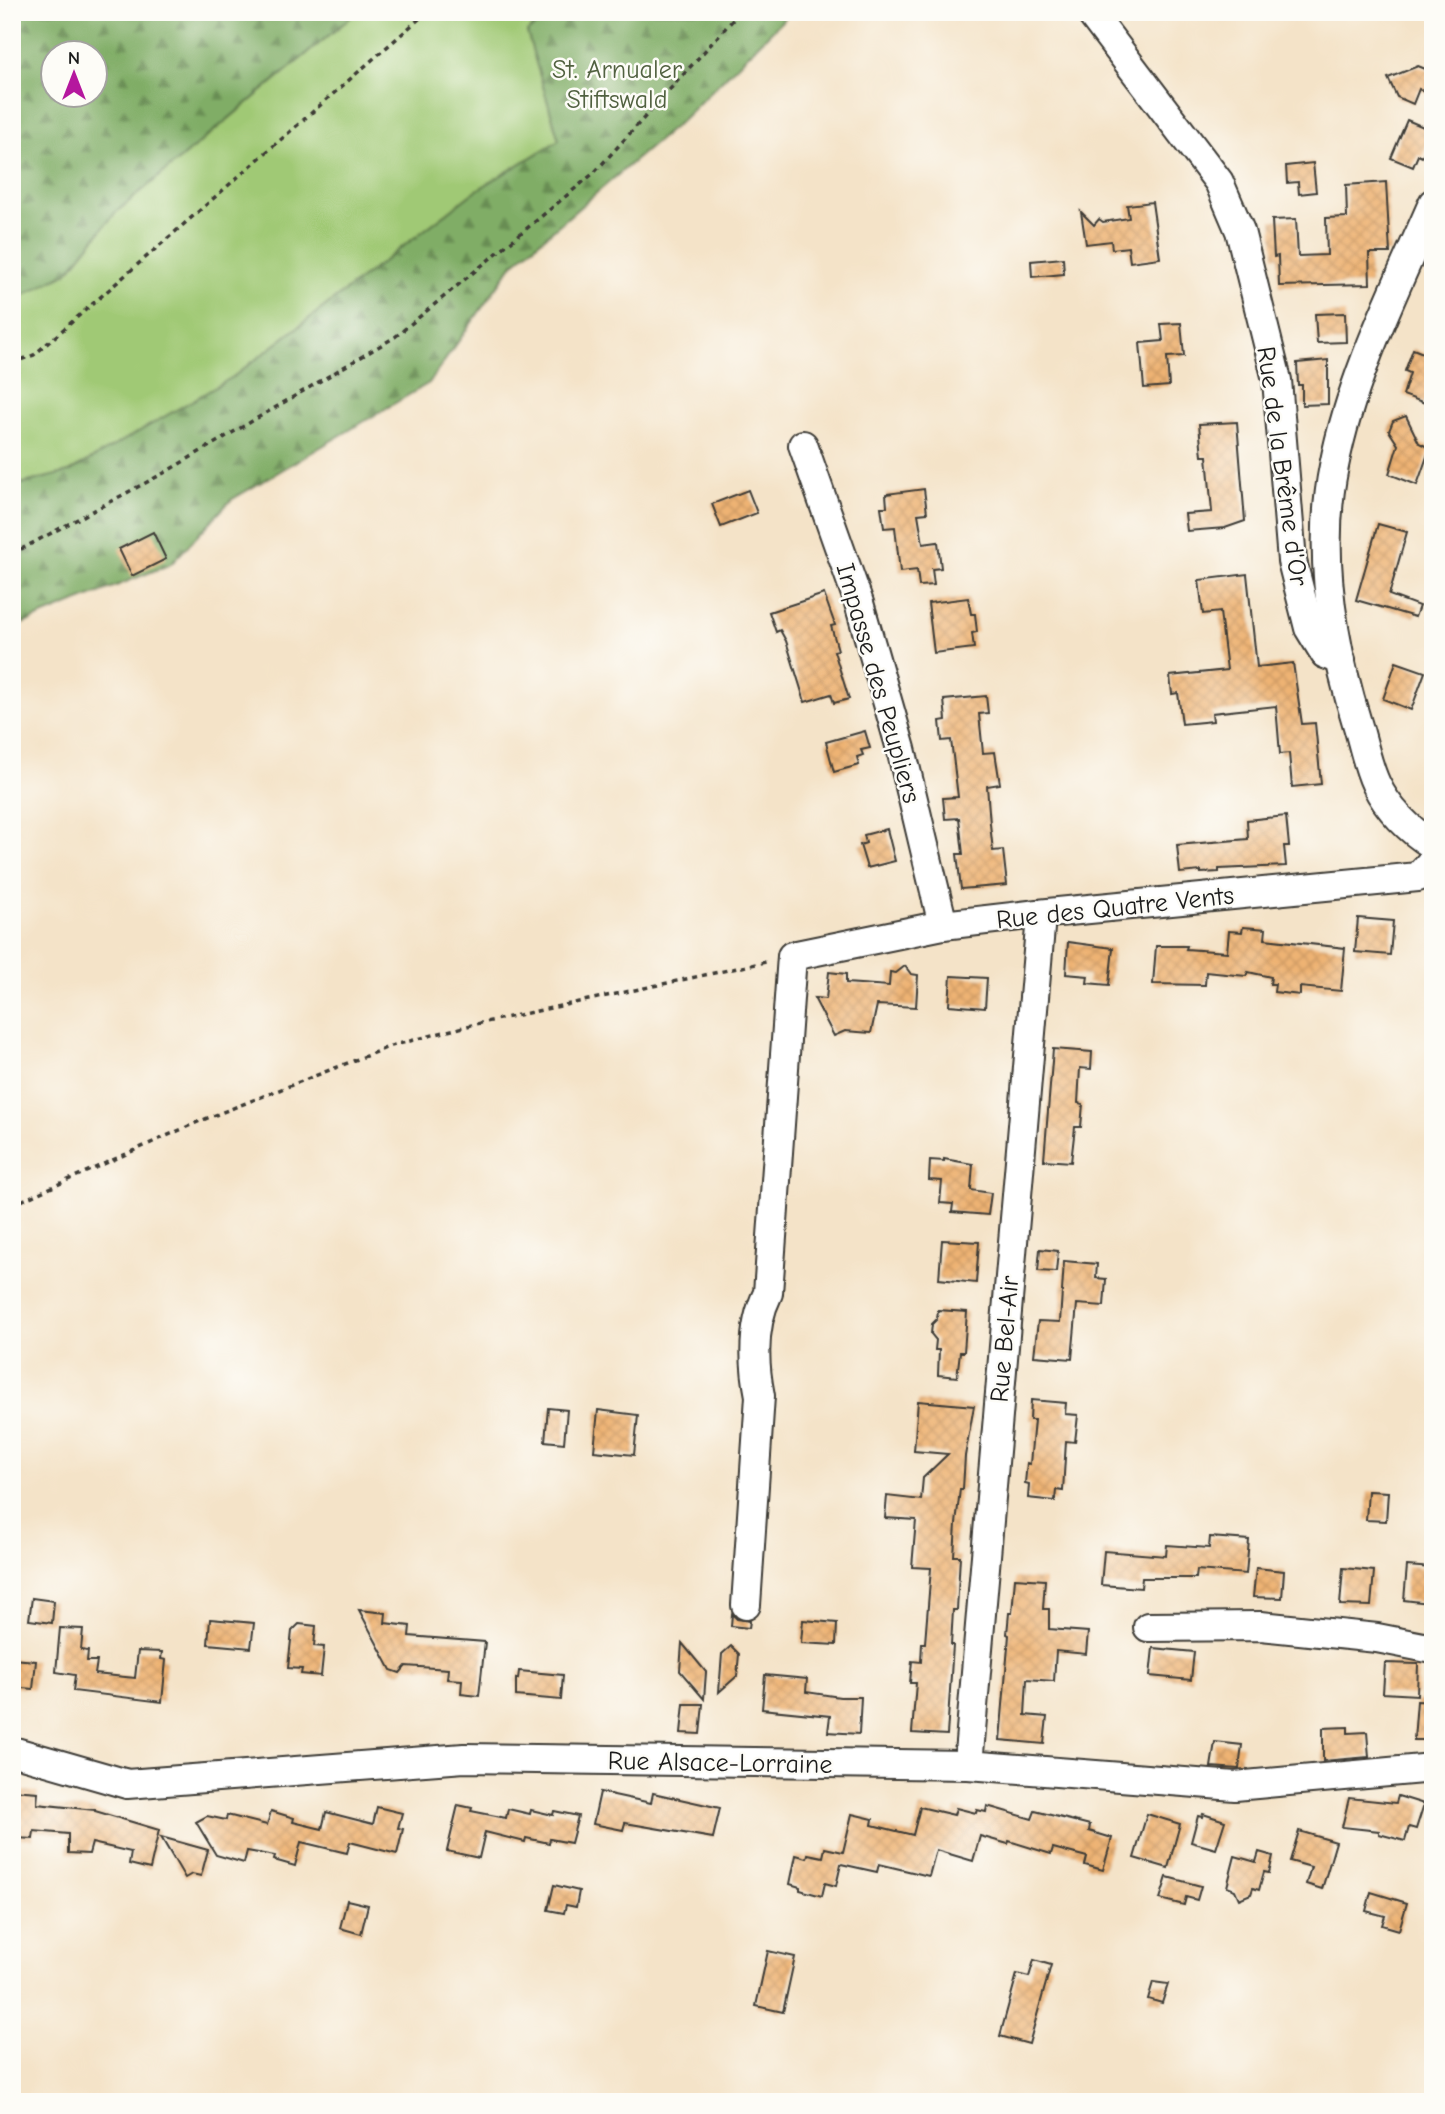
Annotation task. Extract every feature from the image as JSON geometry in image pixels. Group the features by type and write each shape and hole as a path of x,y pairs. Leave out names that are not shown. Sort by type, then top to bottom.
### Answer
{"street":[{"name":"Rue de la Brême d'Or","path":"1090,12 1219,182 1240,231 1277,380 1292,561 1310,628 1325,654 1341,660"},
{"path":"1433,203 1360,374 1334,467 1326,546 1335,629 1345,683 1376,784 1399,817 1418,836 1433,845"},
{"name":"Impasse des Peupliers","path":"803,445 859,603 901,749 943,925"},
{"name":"Rue des Quatre Vents","path":"792,956 943,925 1418,877 1433,860"},
{"name":"Rue Bel-Air","path":"968,1765 1040,928 1038,914"},
{"path":"746,1605 760,1396 754,1367 759,1312 768,1293 792,956"},
{"path":"1148,1627 1261,1626 1377,1638 1433,1649"},
{"name":"Rue Alsace-Lorraine","path":"12,1751 127,1784 464,1758 968,1765 1235,1786 1433,1768"}],"path":[{"path":"12,363 34,355 427,12"},
{"path":"12,554 164,473 394,337 594,173 740,12"},
{"path":"12,1205 200,1121 391,1046 467,1026 792,956"}],"green space":[{"path":"12,12 357,12 115,213 67,273 12,301"},
{"path":"357,12 554,12 527,32 559,140 474,192 233,377 69,472 12,486 12,301 67,273 115,213"},
{"name":"St. Arnualer Stiftswald","path":"554,12 791,12 681,121 513,264 429,383 231,500 171,564 12,628 12,486 69,472 233,377 474,192 559,140 527,32"}],"building":[{"path":"1418,66 1433,72 1433,96 1419,89 1413,104 1397,97 1388,78"},
{"path":"1407,120 1433,131 1422,157 1418,155 1413,167 1391,158"},
{"path":"1313,163 1316,192 1299,194 1298,182 1287,183 1286,166"},
{"path":"1386,182 1390,253 1369,253 1370,284 1279,286 1278,256 1274,257 1272,220 1296,219 1298,256 1327,255 1326,218 1347,217 1346,185"},
{"path":"1152,202 1160,258 1130,262 1128,247 1112,249 1111,241 1086,244 1081,212 1094,225 1099,219 1103,222 1129,218 1127,205"},
{"path":"1063,258 1064,274 1032,277 1031,261"},
{"path":"1345,313 1346,342 1317,343 1315,314"},
{"path":"1181,323 1184,356 1167,357 1169,386 1144,388 1140,343 1163,341 1161,324"},
{"path":"1413,349 1433,357 1433,406 1403,395 1410,373 1405,371"},
{"path":"1328,360 1328,404 1302,405 1302,385 1298,385 1297,363"},
{"path":"1406,416 1419,443 1430,448 1417,485 1389,474 1398,445 1389,431 1393,421"},
{"path":"1237,422 1245,521 1225,528 1187,531 1185,514 1212,512 1207,456 1202,456 1199,424"},
{"path":"924,489 927,513 918,514 923,544 938,542 941,568 932,569 934,585 919,586 917,570 900,572 895,527 884,528 881,507 887,507 886,494"},
{"path":"748,490 757,513 721,527 712,504"},
{"path":"1378,524 1407,532 1389,595 1419,606 1415,617 1356,600"},
{"path":"153,532 166,559 132,576 119,549"},
{"path":"1247,574 1257,667 1293,663 1302,724 1315,723 1321,784 1292,787 1289,753 1280,754 1276,706 1212,713 1213,721 1182,724 1178,693 1172,694 1170,676 1227,670 1220,612 1203,614 1199,580"},
{"path":"824,594 835,625 831,626 838,650 834,651 849,699 834,703 831,694 805,702 786,641 780,630 776,632 769,612"},
{"path":"968,598 971,614 975,614 977,632 972,633 974,648 934,653 928,603"},
{"path":"1396,662 1425,672 1411,710 1383,699"},
{"path":"986,696 988,713 979,714 983,753 995,752 1000,784 987,786 993,851 1003,850 1007,885 961,889 957,854 963,854 959,818 945,819 943,798 958,797 951,740 942,741 940,721 946,720 944,700"},
{"path":"865,731 870,748 861,750 863,755 857,757 859,765 834,772 826,742"},
{"path":"1286,816 1289,846 1284,846 1286,866 1180,873 1177,845 1248,839 1247,820"},
{"path":"887,829 895,861 867,868 860,845 866,843 864,835"},
{"path":"1358,918 1393,921 1390,955 1355,952"},
{"path":"1243,927 1266,929 1265,939 1345,948 1341,991 1300,987 1300,995 1274,992 1275,984 1270,984 1271,977 1248,972 1246,976 1206,972 1205,985 1153,984 1156,946 1187,946 1186,949 1227,952 1229,931 1242,932"},
{"path":"1068,942 1113,948 1109,985 1087,983 1088,976 1066,974"},
{"path":"905,966 911,974 918,975 916,1007 877,1005 871,1033 845,1031 834,1036 814,998 826,999 829,972 846,974 846,983 889,986 890,972 896,973"},
{"path":"951,976 987,978 985,1008 949,1005"},
{"path":"1053,1049 1092,1052 1091,1069 1080,1068 1078,1103 1083,1104 1081,1127 1075,1127 1071,1162 1044,1160"},
{"path":"944,1159 973,1164 971,1190 991,1193 988,1215 952,1212 953,1204 940,1203 942,1181 929,1180 930,1160"},
{"path":"942,1240 979,1242 976,1283 939,1279"},
{"path":"1040,1249 1058,1251 1056,1272 1038,1271"},
{"path":"1064,1261 1097,1264 1096,1278 1106,1279 1104,1306 1077,1304 1072,1359 1034,1356 1038,1321 1060,1322"},
{"path":"938,1310 967,1312 964,1352 960,1352 957,1377 938,1375 939,1350 935,1350 936,1340 931,1334"},
{"path":"1031,1400 1066,1403 1065,1414 1078,1415 1075,1442 1066,1441 1063,1491 1056,1490 1055,1501 1028,1498 1029,1484 1025,1483 1027,1463 1030,1464 1034,1420 1030,1420"},
{"path":"918,1401 974,1406 956,1524 954,1556 960,1556 957,1610 953,1610 947,1735 912,1733 916,1683 910,1683 912,1661 921,1662 922,1643 925,1643 931,1568 912,1567 916,1520 885,1518 887,1496 921,1500 923,1478 948,1454 914,1451"},
{"path":"548,1408 567,1410 564,1443 545,1441"},
{"path":"598,1410 638,1415 634,1455 594,1451"},
{"path":"1368,1491 1388,1492 1386,1521 1366,1520"},
{"path":"1210,1537 1249,1540 1246,1574 1197,1570 1196,1578 1142,1578 1141,1588 1101,1585 1104,1551 1166,1556 1167,1545 1209,1548"},
{"path":"1407,1566 1432,1568 1429,1603 1404,1600"},
{"path":"1256,1568 1284,1571 1282,1598 1253,1597"},
{"path":"1343,1568 1374,1571 1371,1606 1340,1605"},
{"path":"1015,1578 1045,1580 1043,1609 1049,1609 1049,1629 1088,1632 1086,1654 1056,1651 1054,1681 1027,1679 1025,1715 1047,1717 1044,1744 1000,1740 1007,1634"},
{"path":"32,1598 54,1601 52,1623 29,1620"},
{"path":"359,1610 386,1613 385,1623 410,1626 409,1636 485,1642 479,1696 461,1694 462,1680 447,1679 448,1669 406,1666 400,1673 391,1670"},
{"path":"732,1614 737,1619 750,1621 749,1628 731,1626"},
{"path":"210,1619 254,1623 251,1648 208,1644"},
{"path":"803,1620 837,1623 836,1645 801,1643"},
{"path":"299,1624 316,1626 314,1646 324,1647 321,1676 301,1674 302,1669 288,1668 292,1631"},
{"path":"60,1628 83,1629 81,1650 88,1651 87,1661 97,1661 95,1674 135,1678 138,1651 162,1652 161,1659 166,1660 162,1702 73,1691 75,1675 56,1672"},
{"path":"682,1643 706,1672 704,1699 680,1671"},
{"path":"731,1646 739,1654 737,1676 719,1692 722,1654"},
{"path":"1153,1648 1194,1652 1191,1680 1150,1676"},
{"path":"12,1659 36,1661 33,1689 12,1687"},
{"path":"1385,1663 1418,1664 1417,1695 1383,1693"},
{"path":"519,1671 563,1675 561,1700 516,1696 516,1678 518,1679"},
{"path":"765,1675 807,1679 806,1692 861,1697 859,1734 828,1732 830,1716 762,1709"},
{"path":"1417,1701 1433,1702 1433,1740 1414,1740"},
{"path":"684,1704 703,1704 700,1734 681,1733"},
{"path":"1348,1727 1348,1733 1367,1732 1369,1757 1323,1761 1323,1728"},
{"path":"1215,1742 1242,1745 1239,1769 1211,1767"},
{"path":"12,1790 38,1792 37,1804 95,1810 159,1830 150,1869 129,1864 131,1852 92,1843 89,1854 68,1853 68,1834 34,1831 33,1839 16,1838 17,1819 12,1818"},
{"path":"600,1792 651,1803 653,1793 720,1808 713,1838 625,1823 623,1830 593,1824"},
{"path":"1398,1796 1424,1804 1416,1829 1409,1827 1405,1841 1379,1834 1379,1831 1342,1827 1349,1798 1396,1803"},
{"path":"458,1805 472,1808 471,1811 506,1818 508,1809 530,1814 531,1810 553,1815 554,1811 578,1816 571,1843 550,1839 549,1843 526,1838 525,1842 485,1832 479,1858 447,1851"},
{"path":"987,1806 1032,1819 1035,1811 1090,1825 1089,1831 1112,1838 1103,1870 1085,1865 1087,1857 1053,1848 1051,1854 1009,1841 1008,1844 980,1836 973,1861 936,1850 929,1876 879,1864 877,1872 841,1864 836,1886 825,1883 822,1896 800,1890 800,1887 790,1884 796,1855 807,1858 808,1854 823,1857 825,1848 843,1852 852,1814 873,1819 872,1825 913,1835 920,1807 954,1815 956,1808 976,1813 977,1810 986,1812"},
{"path":"377,1807 402,1813 398,1828 403,1829 397,1854 350,1842 347,1853 301,1842 295,1866 274,1860 275,1856 247,1851 244,1863 216,1855 196,1822 207,1816 226,1820 227,1815 267,1825 271,1811 294,1818 293,1822 322,1829 326,1812 373,1824"},
{"path":"1147,1814 1180,1824 1168,1868 1134,1858"},
{"path":"1203,1814 1225,1821 1216,1849 1191,1842 1198,1816 1202,1817"},
{"path":"1299,1831 1336,1842 1322,1889 1306,1884 1311,1867 1290,1861"},
{"path":"161,1837 208,1850 201,1876 192,1874 185,1878"},
{"path":"1259,1852 1273,1856 1269,1873 1264,1872 1259,1890 1253,1888 1251,1894 1239,1899 1235,1890 1227,1887 1235,1856 1256,1862"},
{"path":"1167,1877 1201,1886 1197,1900 1186,1897 1184,1905 1160,1899"},
{"path":"554,1885 579,1891 576,1907 566,1905 564,1913 548,1910"},
{"path":"1371,1892 1407,1903 1399,1930 1382,1925 1385,1916 1366,1911"},
{"path":"347,1900 368,1905 361,1934 340,1928"},
{"path":"768,1951 795,1957 783,2012 756,2006"},
{"path":"1034,1960 1051,1965 1029,2044 1000,2036 1017,1974 1029,1977"},
{"path":"1153,1982 1168,1984 1162,2003 1148,1999"}]}
